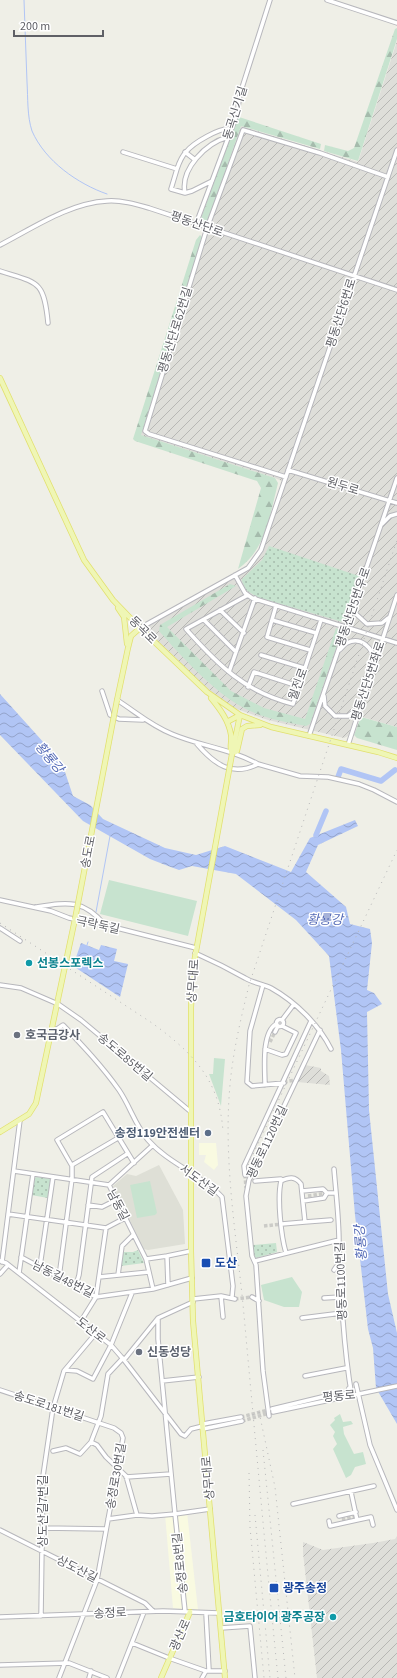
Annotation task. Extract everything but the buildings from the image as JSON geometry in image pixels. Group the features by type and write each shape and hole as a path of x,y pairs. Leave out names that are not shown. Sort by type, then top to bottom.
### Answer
{"main road":[{"name":"동곡로","path":"0,378 80,553 93,575 113,600 140,628 207,692 240,715 262,725 397,758"},
{"path":"113,600 124,618 128,648"},
{"name":"송도로","path":"0,1132 29,1114 36,1103 58,1004 128,648 131,636 140,628"},
{"path":"207,692 227,722 231,737 230,750 232,754 236,751 242,729 247,726 262,725"},
{"path":"227,722 240,715"},
{"name":"상무대로","path":"226,1678 220,1628 193,1301 191,1252 191,1008 196,949 240,715"},
{"name":"광산로","path":"161,1678 188,1612"}],"street":[{"name":"동곡신기길","path":"196,224 237,114 240,94 270,0"},
{"path":"327,0 397,23"},
{"path":"212,181 192,192 185,193 171,188 177,169 185,152 214,133 228,128 231,129"},
{"name":"평동산단로62번길","path":"286,477 147,432 145,428 207,228 243,130 320,153 388,177"},
{"path":"185,193 184,181 194,159 216,141 228,137"},
{"name":"평동산단6번로","path":"140,628 248,568 261,550 397,150"},
{"path":"123,152 177,169"},
{"path":"185,152 194,159"},
{"name":"평동산단로","path":"0,245 78,207 107,201 142,206 397,290"},
{"path":"0,271 36,284 44,296 48,323"},
{"name":"원두로","path":"288,470 397,503"},
{"name":"평동산단5번우로","path":"309,736 397,478"},
{"path":"381,524 390,516 397,514"},
{"path":"235,575 248,595 255,598 276,606 397,643"},
{"name":"평동산단5번좌로","path":"348,745 397,594"},
{"name":"월전로","path":"248,595 186,630 229,672 248,687 269,698 293,704 321,620"},
{"path":"229,672 244,633 255,598"},
{"path":"354,604 355,613 367,624 382,623 390,616"},
{"path":"276,606 267,637 310,650"},
{"path":"220,610 244,633"},
{"path":"204,620 236,652"},
{"path":"272,620 316,633"},
{"path":"338,651 346,643 357,641 367,645 371,649 374,654 375,662"},
{"path":"260,655 304,668"},
{"path":"248,687 254,672 298,686"},
{"path":"102,691 110,715 118,719 144,720"},
{"path":"324,695 325,706 335,716 348,716 360,707"},
{"path":"117,700 144,720 172,734 197,744 300,776 328,777 359,784 381,793 397,802"},
{"path":"197,744 214,760 232,769 242,770 258,764"},
{"name":"극락둑길","path":"0,900 74,919 106,925 196,949 247,979 280,993 312,1021 320,1030 331,1050"},
{"path":"35,908 67,903 91,911 106,925"},
{"path":"0,928 20,941"},
{"path":"0,985 22,988 58,1004"},
{"path":"263,985 250,1031 246,1080 250,1086 264,1086 283,1083"},
{"name":"송도로85번길","path":"58,1004 82,1020 191,1112"},
{"path":"275,1032 277,1021 282,1020 294,1004"},
{"path":"282,1020 282,1026"},
{"path":"245,1175 244,1166 312,1021"},
{"name":"서도산길","path":"52,1029 57,1029 64,1025 94,1057 119,1090 137,1124 153,1145 183,1168 192,1171 224,1199 234,1286 234,1298 221,1296"},
{"path":"264,1086 265,1041 272,1026 282,1026 296,1033 286,1054 282,1055 265,1049"},
{"name":"평동로1120번길","path":"269,1416 260,1320 260,1301 255,1261 252,1256 246,1189 320,1030"},
{"path":"58,1277 72,1180 72,1166 57,1140 103,1112 134,1163"},
{"path":"1,1261 20,1120"},
{"path":"72,1166 74,1163 118,1138"},
{"path":"109,1185 153,1145"},
{"path":"76,1285 79,1275 92,1177 128,1154"},
{"name":"평동로1100번길","path":"334,1169 346,1368 351,1394"},
{"name":"남동길","path":"14,1171 109,1185 146,1259 153,1289"},
{"path":"19,1273 33,1174"},
{"path":"40,1266 53,1177"},
{"path":"255,1181 281,1179 282,1181 294,1178 300,1184 302,1191 305,1222"},
{"path":"282,1181 279,1191 286,1253"},
{"path":"302,1191 323,1189 327,1193 336,1193"},
{"path":"303,1201 324,1198 327,1193"},
{"path":"88,1205 102,1207 116,1200"},
{"path":"8,1214 106,1228 125,1218"},
{"path":"282,1224 331,1220"},
{"path":"0,1228 6,1230"},
{"path":"81,1321 96,1297 106,1228"},
{"name":"남동길","path":"118,1275 122,1246 133,1235"},
{"path":"255,1261 339,1240"},
{"path":"146,1259 191,1252"},
{"path":"167,1256 168,1285 192,1278"},
{"name":"남동길48번길","path":"21,1257 96,1297 153,1289 168,1285"},
{"name":"도산로","path":"1,1261 19,1273 111,1345 124,1359 165,1415 185,1436 190,1429 203,1426"},
{"path":"0,1274 8,1265"},
{"path":"334,1270 336,1267 340,1266"},
{"path":"99,1277 149,1272"},
{"path":"64,1371 70,1369 78,1371 93,1379 111,1345 132,1292"},
{"path":"99,1422 103,1410 108,1374 124,1359 158,1318 193,1301 221,1296 223,1317"},
{"path":"252,1297 260,1301"},
{"path":"324,1298 341,1297"},
{"path":"302,1318 342,1313"},
{"path":"158,1318 165,1415"},
{"path":"64,1371 96,1333"},
{"path":"307,1371 307,1376 346,1368"},
{"name":"상도산길7번길","path":"42,1616 44,1552 43,1470 53,1408 64,1371"},
{"path":"162,1381 199,1377"},
{"path":"356,1384 361,1394 370,1445 397,1510"},
{"path":"337,1396 347,1393 349,1385"},
{"name":"평동로","path":"351,1394 273,1410 326,1396 337,1396 351,1394 361,1394 397,1386"},
{"name":"송도로181번길","path":"0,1390 99,1422 114,1428 121,1434"},
{"name":"송정로8번길","path":"165,1415 175,1514 188,1612"},
{"path":"203,1426 241,1419"},
{"name":"송도로181번길","path":"91,1442 99,1422"},
{"name":"송정로30번길","path":"59,1678 97,1580 123,1444 121,1434"},
{"path":"53,1451 66,1448 80,1454 91,1442 97,1445 126,1477 137,1516 175,1514 210,1509"},
{"path":"126,1477 171,1474"},
{"path":"293,1504 374,1486"},
{"path":"351,1492 357,1520"},
{"path":"339,1516 356,1512"},
{"name":"송정로30번길","path":"108,1519 137,1516"},
{"path":"329,1521 330,1526 371,1517 373,1525"},
{"path":"43,1528 106,1529"},
{"name":"상도산길","path":"0,1530 145,1603 152,1611"},
{"name":"송정로","path":"0,1617 152,1611 206,1614 219,1613"},
{"path":"118,1678 144,1612"},
{"path":"202,1678 207,1670 206,1614"},
{"path":"220,1628 250,1626 255,1678"},
{"name":"광산로","path":"132,1643 169,1658 207,1670 225,1671"},
{"path":"0,1665 65,1663 73,1664 107,1678"},
{"path":"89,1678 91,1671"}],"shaded area":[{"path":"397,41 397,727 355,715 348,736 344,738 268,720 222,704 140,628 248,568 256,560 284,482 140,435 203,238 241,126 358,162"},
{"path":"305,1065 321,1068 321,1071 329,1076 330,1085 297,1082"},
{"path":"199,1143 216,1143 218,1165 214,1170 204,1162 206,1155 199,1155"},
{"path":"159,1165 183,1210 185,1244 148,1250 144,1249 113,1186 127,1174 136,1176"},
{"path":"187,1512 198,1610 173,1608 165,1514"},
{"name":"금호타이어 광주공장","path":"397,1536 397,1678 317,1678 303,1542 323,1550 395,1539"}],"green space":[{"path":"397,28 397,39 358,161 324,151 325,145 348,151 354,148 395,29"},
{"path":"239,117 321,144 320,149 241,126 207,224 200,221 237,118"},
{"path":"200,235 203,238 141,435 275,478 278,483 266,530 255,552 238,569 261,488 257,481 135,441 133,439 196,240"},
{"path":"269,546 362,577 346,623 257,597 246,590 242,579 262,560"},
{"path":"230,584 236,586 167,627 231,691 264,708 305,719 336,628 340,630 341,633 310,724 306,726 274,719 257,714 242,707 209,683 187,662 159,631 160,625"},
{"path":"361,717 397,727 397,750 357,738 354,735"},
{"path":"109,880 197,901 188,936 100,914"},
{"path":"214,1058 225,1059 221,1106 209,1074 213,1074"},
{"path":"34,1178 52,1179 48,1198 31,1195"},
{"path":"150,1181 157,1213 155,1215 137,1218 130,1185"},
{"path":"276,1243 277,1252 256,1258 254,1256 253,1245"},
{"path":"138,1250 144,1263 121,1266 122,1252 133,1252"},
{"path":"292,1277 302,1292 299,1307 284,1307 264,1300 261,1285"},
{"path":"340,1414 343,1422 351,1421 353,1424 343,1427 344,1434 354,1454 363,1452 366,1464 355,1467 351,1475 346,1478 333,1449 337,1444 333,1436 335,1432 330,1425 335,1420 334,1418"}],"water":[{"name":"황룡강","path":"0,694 45,744 65,772 73,796 90,805 103,819 165,848 196,855 225,846 291,872 310,838 355,820 358,826 318,845 306,872 346,907 350,924 370,929 372,943 367,990 374,993 382,1004 367,1012 369,1110 388,1294 397,1333 397,1424 376,1388 373,1348 368,1329 355,1215 341,1050 329,956 296,920 236,874 192,866 179,870 150,859 83,821 0,735"},
{"path":"81,943 99,950 101,945 117,949 114,961 128,964 120,997 73,966"}],"waterway":[{"path":"24,0 28,107 32,131 45,152 64,170 74,178 107,194"},
{"path":"338,777 341,769 381,781 395,770"},
{"path":"316,835 326,811"},
{"path":"96,912 110,836"}],"tunnel":[{"path":"270,1042 275,1032"},
{"path":"284,1082 296,1080"},
{"path":"245,1175 246,1188"},
{"path":"308,1196 327,1193"},
{"path":"264,1226 282,1224"},
{"path":"235,1299 252,1297"},
{"path":"241,1417 272,1409"},
{"path":"242,1421 273,1412"},
{"path":"342,1520 356,1516"}],"railway":[{"path":"278,1678 232,1200 228,1143 228,1114 231,1072 240,1022 249,985 397,540"},
{"path":"248,1165 397,850"},
{"path":"0,923 152,1023 180,1045 210,1082 221,1114 223,1132"},
{"path":"259,1412 275,1487 295,1678"},
{"path":"263,1450 286,1678"},
{"path":"249,1473 250,1527 264,1678"},
{"path":"255,1515 270,1678"}],"place":[{"name":"선봉스포렉스","path":"29,963"},
{"name":"호국금강사","path":"17,1035"},
{"name":"송정119안전센터","path":"208,1133"},
{"name":"도산","path":"206,1263"},
{"name":"신동성당","path":"139,1352"},
{"name":"광주송정","path":"274,1588"},
{"name":"금호타이어 광주공장","path":"333,1617"}]}
